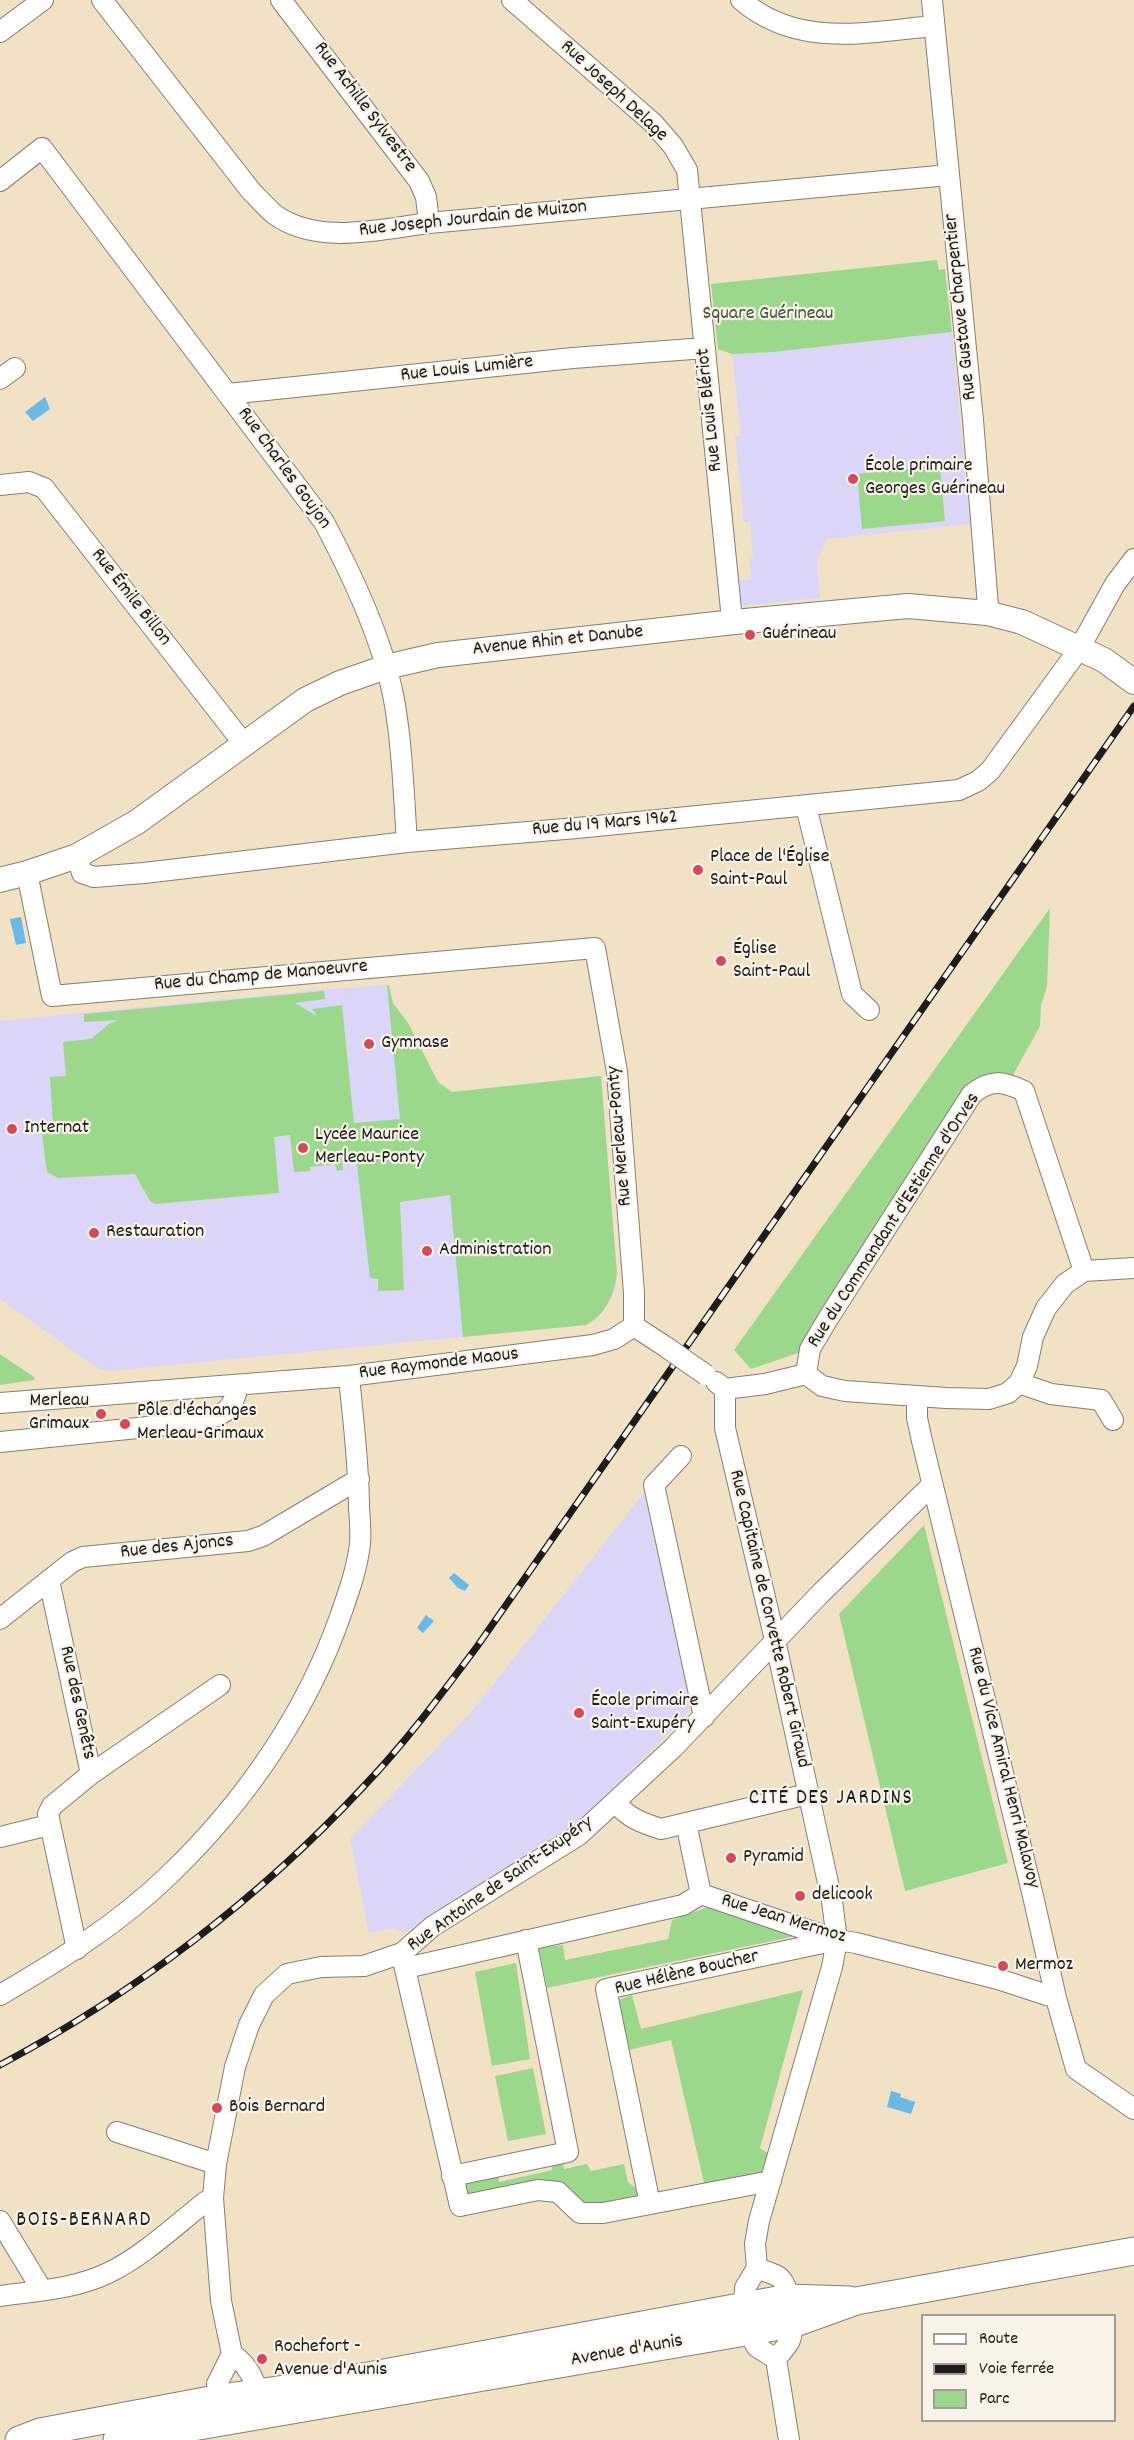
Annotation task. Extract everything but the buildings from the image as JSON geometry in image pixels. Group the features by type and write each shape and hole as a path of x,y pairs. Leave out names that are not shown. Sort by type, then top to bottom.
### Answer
{"main road":[{"name":"Avenue d'Aunis","path":"32,2437 260,2405 340,2381 746,2319 792,2324 856,2301 1134,2251"},
{"name":"Avenue d'Aunis","path":"746,2319 788,2298 856,2301"},
{"name":"Avenue d'Aunis","path":"117,2440 224,2410"}],"street":[{"path":"0,32 43,0"},
{"name":"Rue Joseph Jourdain de Muizon","path":"102,0 250,191 274,214 293,224 320,231 349,232 949,175"},
{"name":"Rue Achille Sylvestre","path":"282,0 419,181 426,197 429,223"},
{"name":"Rue Joseph Delage","path":"512,0 653,123 673,146 687,170 691,198"},
{"path":"741,0 754,11 784,26 824,35 934,26"},
{"name":"Rue Gustave Charpentier","path":"932,0 974,431 987,613"},
{"name":"Rue Charles Goujon","path":"0,181 42,148 324,522 350,572 386,667 397,718 407,842"},
{"name":"Rue Louis Blériot","path":"691,198 734,622"},
{"name":"Rue Louis Lumière","path":"228,394 573,358 705,348"},
{"name":"Rue Émile Billon","path":"0,485 29,482 44,488 244,744"},
{"name":"Rue du 19 Mars 1962","path":"77,856 82,873 94,877 407,842 959,790 978,781 990,771 1079,649 1115,584 1134,559"},
{"name":"Avenue Rhin et Danube","path":"0,880 77,856 137,822 305,700 340,683 386,667 438,655 734,622 908,606 987,613 1022,622 1104,660 1132,681"},
{"path":"806,806 852,994 869,1010"},
{"name":"Rue du Champ de Manoeuvre","path":"27,873 52,996 595,948"},
{"name":"Rue Merleau-Ponty","path":"595,948 617,1072 634,1293 634,1326"},
{"name":"Rue du Commandant d'Estienne d'Orves","path":"806,1374 810,1349 829,1317 972,1094 985,1084 1008,1084 1024,1091 1084,1271"},
{"path":"634,1326 725,1389 765,1384 806,1374 822,1386 845,1391 917,1397 989,1399 1008,1393 1019,1383 1027,1366 1033,1337 1046,1308 1065,1284 1084,1271 1134,1268"},
{"name":"Rue Raymonde Maous","path":"0,1403 349,1376 593,1345 614,1338 634,1326"},
{"path":"0,1995 77,1949 170,1875 243,1791 296,1714 328,1652 356,1571 360,1542 359,1479 349,1376"},
{"path":"1019,1383 1051,1394 1101,1400 1113,1420"},
{"path":"0,1442 196,1422 220,1416 234,1404 238,1386"},
{"name":"Rue Capitaine de Corvette Robert Giraud","path":"725,1389 727,1436 775,1640 832,1901 837,1940 832,1966 759,2221 755,2244 758,2268"},
{"name":"Rue du Vice Amiral Henri Malavoy","path":"917,1397 917,1419 932,1485 1056,1998 1076,2069 1134,2109"},
{"path":"681,1456 654,1485 704,1717"},
{"name":"Rue des Ajoncs","path":"0,1618 72,1562 83,1557 231,1544 262,1536 359,1479"},
{"name":"Rue Antoine de Saint-Exupéry","path":"260,2405 246,2364 232,2354 221,2301 213,2199 216,2164 235,2067 249,2025 264,1995 287,1974 321,1967 364,1966 404,1960 434,1926 579,1835 704,1717 775,1640 932,1485"},
{"name":"Rue des Genêts","path":"49,1580 91,1774 52,1806 48,1814 49,1825"},
{"path":"91,1774 220,1685"},
{"path":"615,1802 624,1813 640,1823 661,1829 808,1794"},
{"path":"686,1823 701,1894"},
{"path":"0,1837 49,1825 77,1949"},
{"name":"Rue Jean Mermoz","path":"404,1960 526,1940 683,1905 701,1894 837,1940 998,1979 1056,1998"},
{"path":"452,2176 568,2152 526,1940"},
{"name":"Rue Hélène Boucher","path":"650,2204 606,1989 837,1940"},
{"path":"404,1960 460,2206 538,2190 558,2192 580,2213 603,2213 771,2181"},
{"path":"117,2133 216,2164"},
{"path":"0,2296 70,2287 109,2273 205,2202 213,2199"},
{"path":"0,2221 42,2290"},
{"path":"776,2359 757,2347 746,2319 745,2288 758,2268 780,2277 785,2284 788,2298 792,2324 789,2340 776,2359 789,2440"},
{"path":"224,2410 217,2384 232,2354"}],"shaded area":[{"name":"École primaire Georges Guérineau","path":"952,332 970,524 827,539 817,560 820,598 741,606 739,581 751,579 749,558 753,557 750,522 744,522 735,436 741,436 732,354 773,352"},
{"name":"Lycée Maurice Merleau-Ponty","path":"387,985 393,1003 408,1023 438,1082 452,1092 601,1076 617,1274 614,1293 597,1319 586,1325 109,1371 97,1368 0,1299 0,1021"},
{"name":"École primaire Saint-Exupéry","path":"646,1490 692,1697 686,1716 582,1819 505,1875 420,1928 402,1932 393,1928 369,1933 350,1839 473,1710"}],"green space":[{"name":"Square Guérineau","path":"937,260 939,270 945,269 952,332 773,352 732,354 718,349 711,284"},
{"path":"940,466 945,521 862,529 857,474"},
{"path":"1050,908 1047,986 1041,1005 1040,1026 1008,1084 985,1084 810,1349 751,1369 734,1350"},
{"path":"387,985 393,1003 408,1023 438,1082 452,1092 601,1076 617,1274 614,1290 607,1304 593,1321 586,1325 463,1337 450,1195 400,1202 404,1290 378,1291 378,1279 370,1278 356,1157 342,1158 343,1170 337,1171 335,1164 310,1167 310,1171 294,1172 290,1135 274,1137 279,1193 155,1204 150,1201 135,1174 58,1178 47,1172 41,1127 53,1125 50,1077 66,1076 63,1042 91,1039 109,1024 118,1020 84,1022 84,1014 324,991 325,999 295,1003 317,1016 312,1009 342,1005 354,1123 400,1119"},
{"path":"0,1354 34,1377 34,1380 0,1385"},
{"path":"924,1525 1008,1863 905,1891 839,1614"},
{"path":"713,1905 796,1936 547,1988 539,1948 563,1945 565,1960 668,1939 672,1920"},
{"path":"516,1963 530,2059 492,2066 475,1972"},
{"path":"803,1990 760,2148 771,2155 762,2174 705,2187 671,2040 625,2051 614,2001 632,1995 641,2029"},
{"path":"533,2068 546,2134 508,2141 495,2076"},
{"path":"562,2158 564,2169 587,2164 591,2171 624,2164 628,2182 640,2191 636,2199 591,2209 573,2197 470,2199 461,2185 466,2179 498,2171 499,2182 552,2170 551,2161"}],"water":[{"path":"45,397 50,409 33,421 25,412"},
{"path":"21,917 26,943 16,945 10,919"},
{"path":"454,1573 469,1585 465,1591 458,1588 449,1578"},
{"path":"426,1615 434,1621 423,1633 417,1628"},
{"path":"891,2091 915,2102 911,2114 887,2107"}],"railway":[{"path":"0,2065 50,2037 147,1975 239,1905 324,1827 408,1736 476,1648 1134,706"}],"place":[{"name":"École primaire Georges Guérineau","path":"853,479"},
{"name":"Guérineau","path":"750,635"},
{"name":"Place de l'Église Saint-Paul","path":"698,870"},
{"name":"Église Saint-Paul","path":"721,961"},
{"name":"Gymnase","path":"369,1044"},
{"name":"Internat","path":"12,1129"},
{"name":"Lycée Maurice Merleau-Ponty","path":"303,1148"},
{"name":"Restauration","path":"94,1233"},
{"name":"Administration","path":"427,1251"},
{"name":"Merleau Grimaux","path":"101,1414"},
{"name":"Pôle d'échanges Merleau-Grimaux","path":"125,1424"},
{"name":"École primaire Saint-Exupéry","path":"579,1713"},
{"name":"Pyramid","path":"731,1858"},
{"name":"delicook","path":"800,1896"},
{"name":"Mermoz","path":"1003,1966"},
{"name":"Bois Bernard","path":"217,2108"},
{"name":"Rochefort - Avenue d'Aunis","path":"262,2359"}],"district":[{"name":"CITÉ DES JARDINS","path":"831,1800"},
{"name":"BOIS-BERNARD","path":"84,2222"}]}
